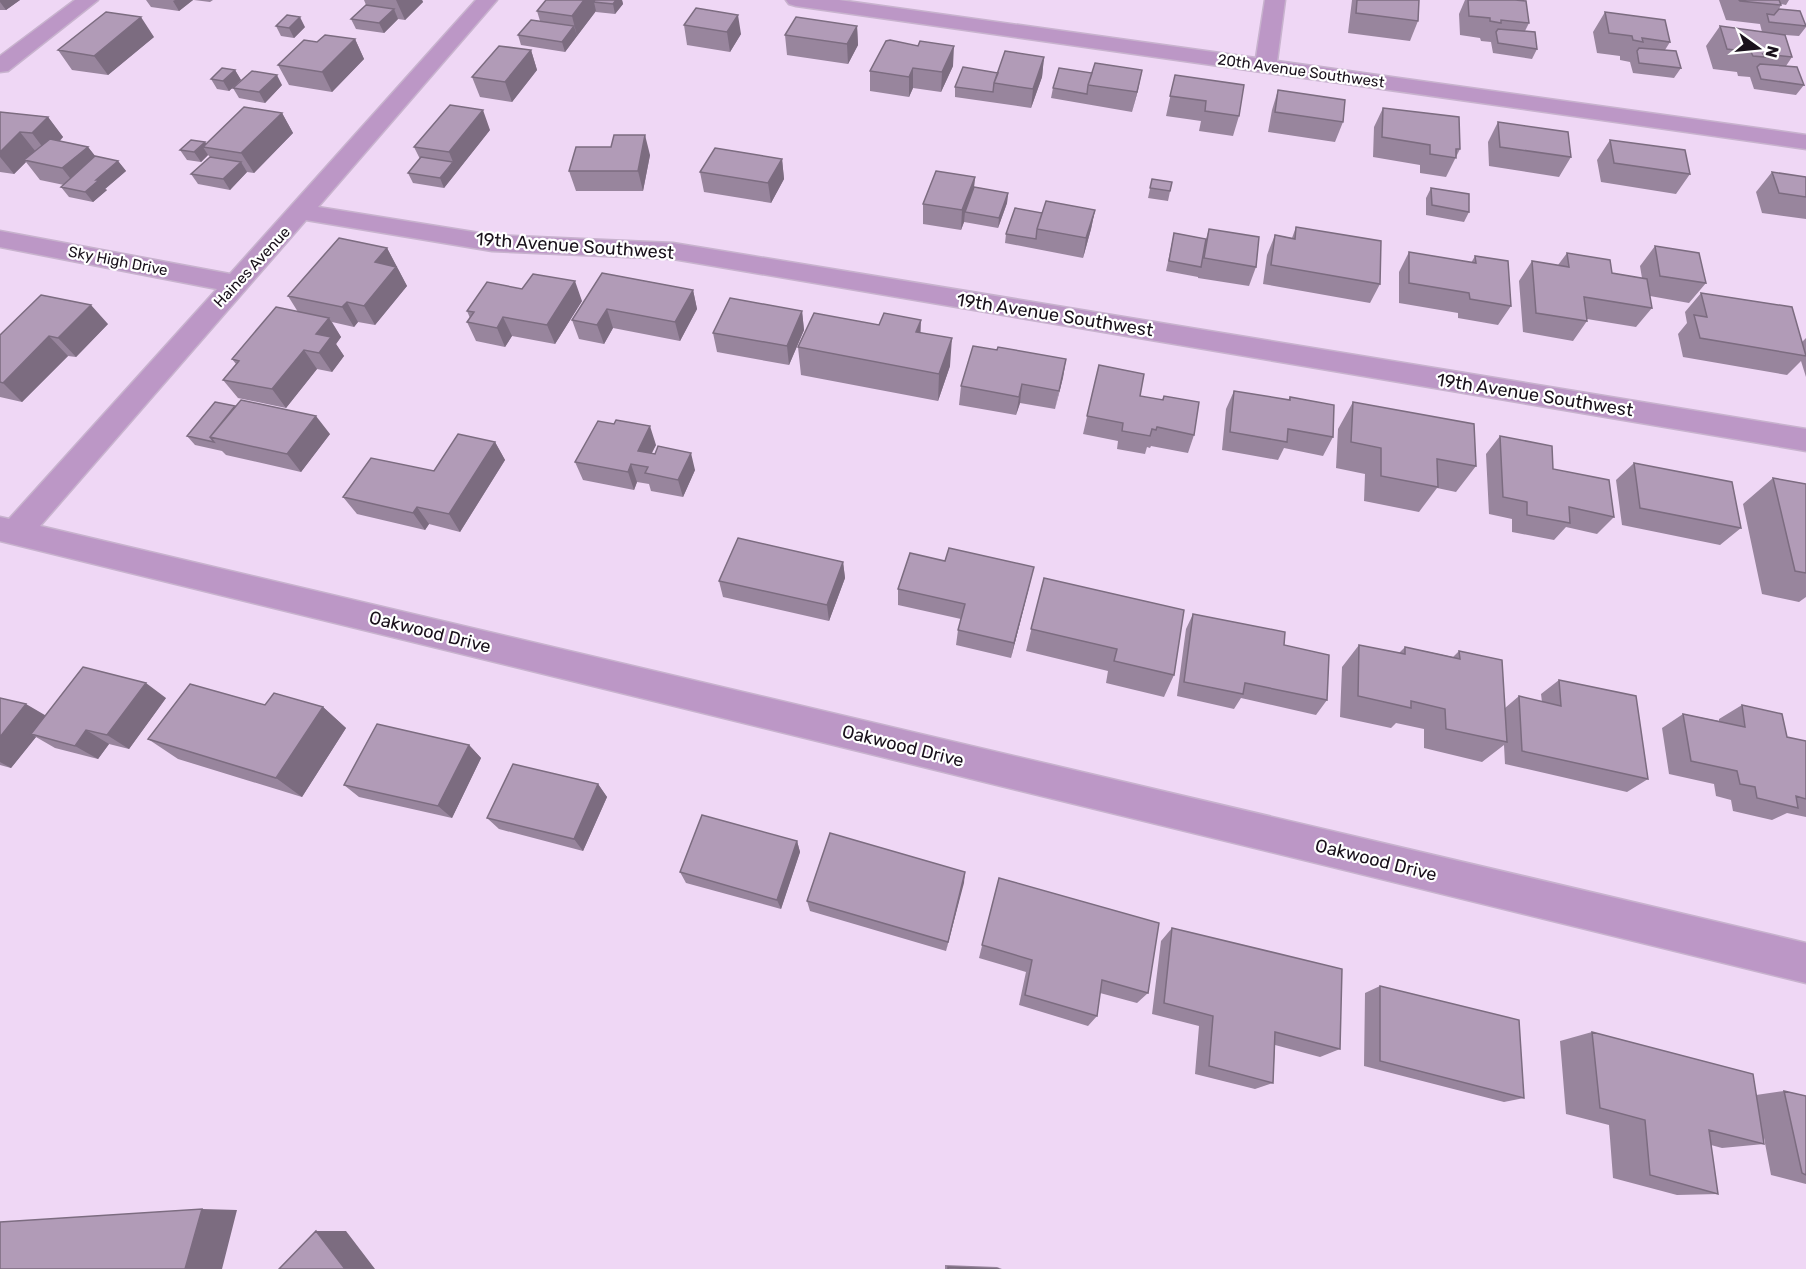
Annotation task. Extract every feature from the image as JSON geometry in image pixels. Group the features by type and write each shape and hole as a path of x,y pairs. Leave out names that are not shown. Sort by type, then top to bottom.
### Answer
{"street":[{"path":"0,66 88,0"},
{"name":"Haines Avenue","path":"8,531 302,212 488,0"},
{"name":"20th Avenue Southwest","path":"796,0 1806,142"},
{"path":"1266,66 1275,0"},
{"name":"19th Avenue Southwest","path":"302,212 492,243 673,251 1806,440"},
{"name":"Sky High Drive","path":"0,239 236,284"},
{"name":"Oakwood Drive","path":"8,531 1806,963"}],"building":[{"path":"546,0 584,0 572,16 537,11"},
{"path":"595,0 616,0 613,4 594,2"},
{"path":"1357,0 1419,0 1418,21 1356,13"},
{"path":"1468,0 1526,1 1529,23 1501,20 1501,23 1490,21 1490,18 1469,16"},
{"path":"1779,0 1781,5 1740,1"},
{"path":"366,5 394,9 379,23 351,19"},
{"path":"696,8 738,15 727,32 684,25"},
{"path":"1779,9 1800,11 1806,26 1769,22 1767,14 1774,15"},
{"path":"106,12 141,17 94,56 58,50"},
{"path":"1605,12 1665,20 1670,42 1642,38 1643,42 1633,40 1632,36 1609,33"},
{"path":"287,15 300,17 289,28 276,26"},
{"path":"796,17 857,26 847,44 785,35"},
{"path":"531,20 574,26 562,42 518,35"},
{"path":"1720,26 1785,35 1792,57 1763,54 1765,57 1753,56 1751,52 1727,49"},
{"path":"1498,29 1535,32 1537,49 1498,43 1496,32"},
{"path":"325,35 355,39 322,72 278,65 304,40 317,42"},
{"path":"886,41 918,46 920,41 954,46 942,72 913,68 909,77 870,71"},
{"path":"499,46 531,50 505,82 472,77"},
{"path":"1639,48 1676,51 1681,68 1639,63 1637,51"},
{"path":"1005,51 1044,57 1033,89 994,83"},
{"path":"1095,63 1142,70 1137,92 1088,85"},
{"path":"1760,64 1797,67 1804,85 1761,79 1757,67"},
{"path":"963,67 998,73 993,92 955,87"},
{"path":"222,68 235,70 223,81 211,79"},
{"path":"1059,68 1092,73 1087,94 1053,88"},
{"path":"252,71 277,75 259,92 233,88"},
{"path":"1175,75 1244,85 1239,116 1205,111 1206,101 1170,96"},
{"path":"1278,90 1345,100 1343,122 1275,112"},
{"path":"450,105 483,110 449,152 414,147"},
{"path":"244,107 282,113 241,153 203,147"},
{"path":"1383,108 1459,117 1460,149 1456,149 1456,158 1430,154 1430,145 1382,137"},
{"path":"0,112 48,117 32,133 20,132 0,152"},
{"path":"1498,122 1568,132 1571,157 1500,147"},
{"path":"614,135 645,135 638,171 569,171 576,147 611,147"},
{"path":"50,139 88,147 62,168 24,160"},
{"path":"191,140 205,142 194,152 180,150"},
{"path":"1610,140 1685,150 1690,174 1614,163"},
{"path":"715,148 782,159 768,183 700,172"},
{"path":"95,156 118,161 85,192 61,187"},
{"path":"210,157 241,162 223,179 191,174"},
{"path":"421,157 453,162 440,178 408,173"},
{"path":"936,171 975,177 962,210 923,204"},
{"path":"1772,172 1806,177 1806,197 1779,193"},
{"path":"1152,179 1172,182 1170,191 1150,188"},
{"path":"974,187 1008,193 999,218 965,212"},
{"path":"1431,188 1469,194 1469,212 1432,205"},
{"path":"1046,201 1095,210 1086,238 1037,229"},
{"path":"1015,208 1042,213 1036,239 1006,234"},
{"path":"1296,227 1381,241 1380,284 1271,265 1275,235 1295,239"},
{"path":"1209,229 1259,237 1256,267 1204,258"},
{"path":"1174,233 1206,239 1201,267 1169,261"},
{"path":"339,238 387,248 375,262 396,267 364,306 347,302 342,307 288,296"},
{"path":"1655,246 1699,253 1706,283 1660,276"},
{"path":"1409,252 1476,263 1475,256 1508,261 1511,306 1470,299 1469,293 1409,283"},
{"path":"1567,253 1610,260 1612,273 1647,279 1652,308 1584,297 1587,321 1536,313 1532,261 1569,267"},
{"path":"602,273 693,290 675,322 607,309 597,325 572,320"},
{"path":"533,274 575,281 547,325 503,317 497,328 467,322 474,312 467,311 487,282 522,289"},
{"path":"1701,293 1792,307 1806,356 1700,338 1694,315 1707,317"},
{"path":"41,295 91,305 58,338 49,336 3,383 0,382 0,335"},
{"path":"730,298 802,311 787,346 713,333"},
{"path":"276,307 329,318 316,334 331,337 319,353 304,350 272,389 223,380 239,361 232,359"},
{"path":"814,313 879,325 884,313 921,320 916,332 952,338 939,374 798,347"},
{"path":"973,346 997,350 998,347 1066,359 1059,391 1022,384 1019,397 961,386"},
{"path":"1099,365 1144,374 1140,396 1163,400 1164,396 1199,402 1194,435 1157,427 1156,430 1152,429 1150,436 1122,431 1123,423 1087,416"},
{"path":"1234,391 1290,400 1290,397 1334,405 1333,437 1288,429 1287,442 1230,432"},
{"path":"241,400 316,416 287,454 210,437"},
{"path":"215,402 235,406 210,437 214,442 187,436"},
{"path":"1353,402 1474,424 1476,466 1437,459 1438,487 1381,476 1381,448 1351,442"},
{"path":"616,420 650,426 638,451 655,454 658,446 691,453 678,480 645,473 648,467 631,464 628,472 575,462 598,421 614,424"},
{"path":"458,434 495,442 449,514 417,507 413,513 343,497 371,458 434,471"},
{"path":"1500,436 1552,446 1553,469 1609,480 1614,517 1569,507 1570,523 1527,515 1527,502 1503,497"},
{"path":"1634,463 1732,482 1741,528 1640,508"},
{"path":"1773,478 1806,484 1806,573 1795,571"},
{"path":"738,538 843,562 827,605 719,581"},
{"path":"949,548 1034,567 1014,643 958,630 965,604 898,589 910,553 945,561"},
{"path":"1044,578 1184,610 1174,675 1114,661 1117,649 1031,629"},
{"path":"1193,614 1285,632 1284,645 1329,655 1327,700 1245,683 1243,694 1184,682"},
{"path":"1359,645 1405,654 1405,647 1460,659 1459,651 1502,660 1507,742 1446,729 1445,709 1411,701 1411,708 1358,696"},
{"path":"83,667 146,683 107,735 86,730 75,746 31,734"},
{"path":"1559,680 1636,696 1648,779 1522,751 1519,696 1561,706"},
{"path":"190,684 265,705 274,693 323,707 276,778 148,739"},
{"path":"0,698 26,704 0,737"},
{"path":"1742,705 1782,714 1787,737 1806,741 1806,799 1796,796 1798,808 1757,798 1755,787 1740,784 1737,771 1691,761 1683,714 1745,727"},
{"path":"377,724 469,745 438,806 344,785"},
{"path":"513,764 598,784 574,839 487,818"},
{"path":"702,815 797,841 777,900 680,872"},
{"path":"830,833 965,872 948,942 807,901"},
{"path":"999,878 1159,923 1148,993 1102,980 1097,1016 1025,995 1032,960 982,945"},
{"path":"1172,928 1342,969 1340,1049 1275,1032 1273,1083 1209,1066 1213,1016 1164,1003"},
{"path":"1380,986 1519,1020 1524,1098 1380,1061"},
{"path":"1592,1032 1753,1074 1764,1144 1709,1130 1718,1194 1650,1175 1645,1120 1600,1108"},
{"path":"1784,1091 1806,1096 1806,1175 1802,1173"},
{"path":"202,1209 185,1269 0,1269 0,1222"},
{"path":"316,1231 345,1269 279,1269"},
{"path":"948,1267 999,1269 948,1269"}]}
